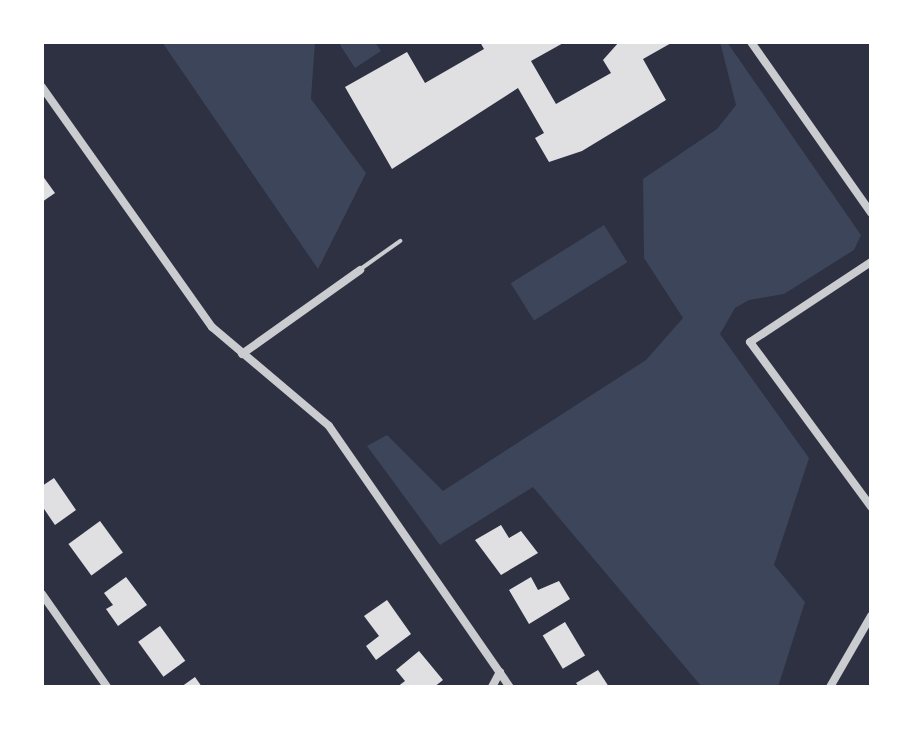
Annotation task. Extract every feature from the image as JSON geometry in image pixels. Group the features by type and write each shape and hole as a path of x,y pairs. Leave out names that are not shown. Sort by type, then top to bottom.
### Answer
{"street":[{"path":"751,42 871,213"},
{"path":"42,87 212,327 329,426 510,687"},
{"path":"871,262 750,342 871,507"},
{"path":"242,354 360,270"},
{"path":"42,594 107,687"},
{"path":"830,687 871,616"},
{"path":"492,687 500,672"}],"lane":[{"path":"360,270 400,241"}],"shaded area":[{"path":"162,42 315,42 311,99 366,173 318,269"},
{"path":"344,42 375,42 381,51 355,68 340,45"},
{"path":"720,42 727,42 861,235 854,250 784,294 749,300 735,308 720,334 809,458 774,565 805,602 778,687 702,687 533,487 440,545 367,446 387,435 443,491 646,360 683,318 644,258 643,179 717,129 736,105"},
{"path":"604,225 627,262 534,321 511,283"}],"building":[{"path":"480,42 565,42 531,61 556,104 611,73 603,60 619,42 673,42 643,59 666,100 582,151 549,162 535,138 544,133 518,88 392,169 345,87 407,52 425,83 484,49"},
{"path":"42,175 55,193 42,202"},
{"path":"54,478 76,510 55,525 42,506 42,486"},
{"path":"100,521 123,553 91,575 68,544"},
{"path":"501,525 509,538 521,531 538,553 501,575 475,540"},
{"path":"126,577 147,605 118,626 106,609 113,605 104,593"},
{"path":"531,577 538,590 559,581 570,599 529,624 509,590"},
{"path":"387,600 411,634 376,660 366,646 379,636 364,616"},
{"path":"565,622 585,655 563,669 543,635"},
{"path":"160,626 185,661 163,677 138,642"},
{"path":"419,651 443,680 434,687 397,687 405,681 396,670"},
{"path":"598,670 609,687 579,687 576,683"},
{"path":"195,677 202,687 181,687"}]}
